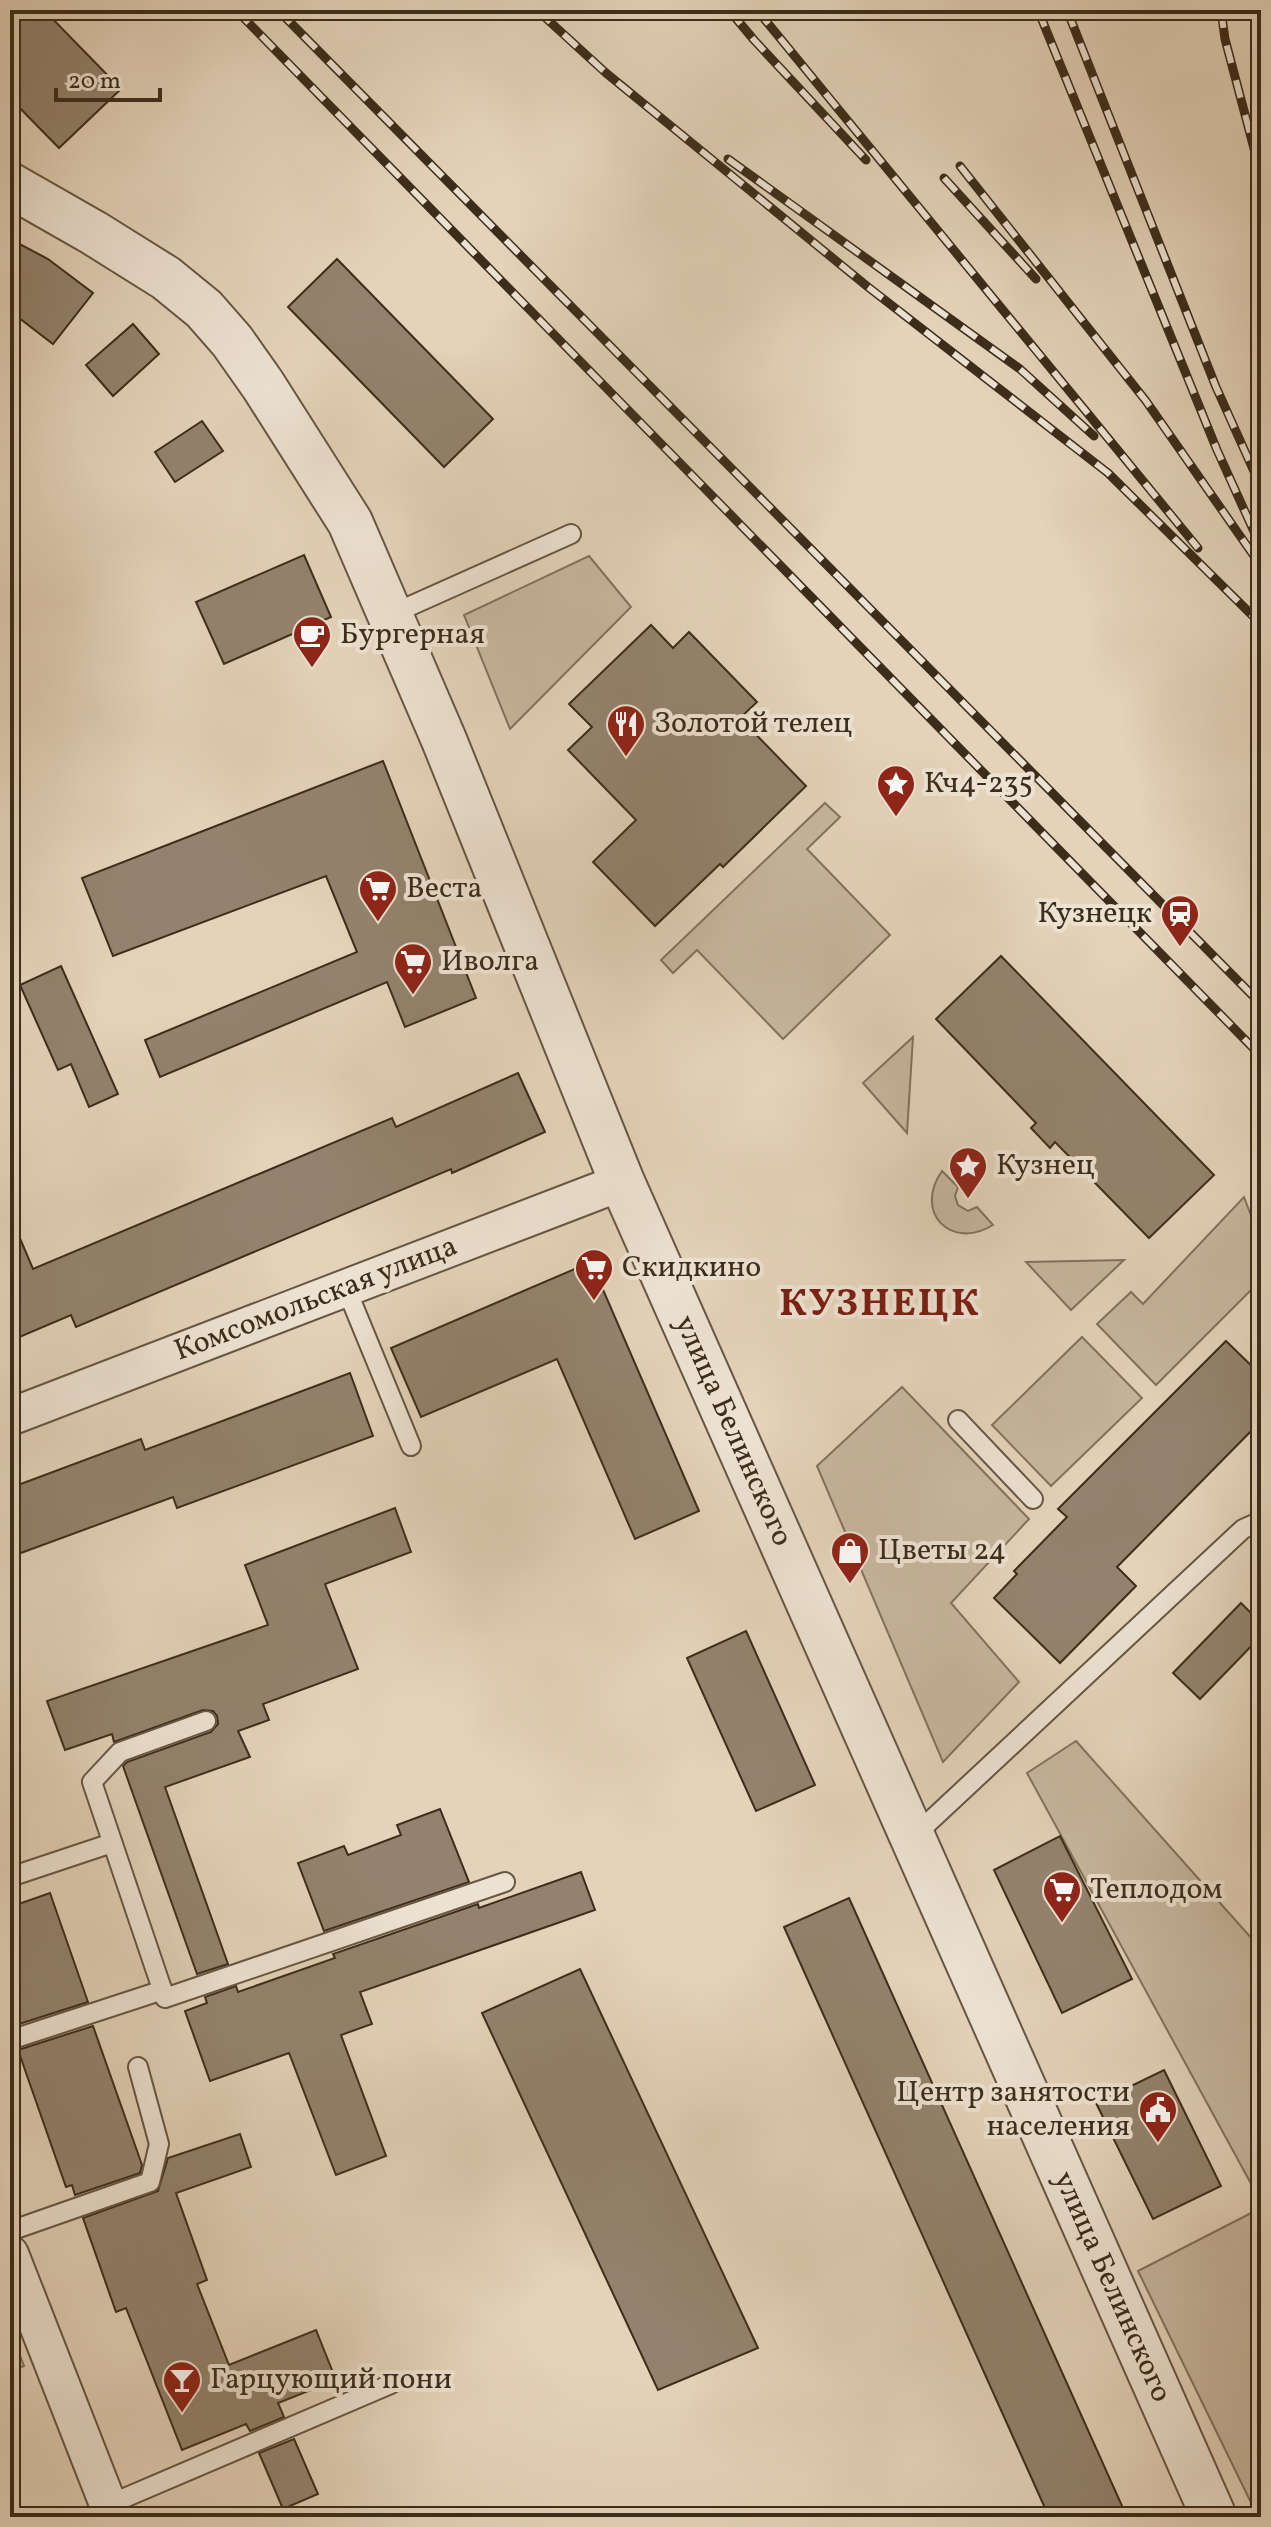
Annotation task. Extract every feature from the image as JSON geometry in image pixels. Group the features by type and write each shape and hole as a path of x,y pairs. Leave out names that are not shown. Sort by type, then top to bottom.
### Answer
{"street":[{"name":"улица Белинского","path":"10,185 166,278 204,309 232,341 350,522 444,740 622,1182 1214,2517"},
{"name":"Комсомольская улица","path":"10,1417 622,1182"},
{"path":"10,2254 111,2511"}],"lane":[{"path":"390,615 571,534"},
{"path":"346,1288 411,1446"},
{"path":"958,1420 1033,1499"},
{"path":"913,1837 1243,1529 1261,1521"},
{"path":"206,1721 120,1752 92,1782 165,1998 505,1882"},
{"path":"10,1877 112,1843"},
{"path":"10,2040 163,1990"},
{"path":"10,2231 150,2182 159,2144 138,2067"},
{"path":"111,2511 391,2384"}],"shaded area":[{"path":"589,556 631,607 510,729 464,615"},
{"path":"825,803 840,817 807,849 890,935 783,1039 697,950 673,973 661,960"},
{"path":"913,1037 907,1133 863,1083"},
{"path":"942,1171 958,1187 955,1196 958,1205 968,1211 977,1207 993,1225 978,1232 963,1233 941,1223 934,1213 932,1200 934,1186"},
{"path":"1244,1197 1261,1242 1261,1280 1156,1385 1097,1324 1131,1292 1143,1304"},
{"path":"1124,1260 1071,1310 1026,1262"},
{"path":"1082,1337 1142,1398 1051,1486 992,1425"},
{"path":"902,1387 1029,1519 951,1603 1019,1682 943,1762 817,1466"},
{"path":"1076,1741 1261,1949 1261,2202 1027,1773"},
{"path":"1261,2208 1261,2517 1258,2517 1138,2271"},
{"path":"10,2330 24,2366 10,2372"}],"building":[{"path":"10,10 44,10 121,89 59,148 10,98"},
{"path":"10,239 48,259 93,293 53,344 10,311"},
{"path":"337,259 493,419 444,467 288,307"},
{"path":"133,324 159,354 113,396 86,365"},
{"path":"202,421 223,451 175,482 155,452"},
{"path":"304,555 331,617 224,664 196,602"},
{"path":"651,625 673,648 689,632 757,702 740,718 806,786 723,867 720,864 655,926 593,862 636,820 568,750 592,727 569,704"},
{"path":"383,761 476,998 405,1027 387,982 160,1077 145,1040 357,952 326,876 113,956 82,878"},
{"name":"Кузнецк","path":"1001,956 1214,1175 1149,1238 1055,1142 1050,1148 1031,1128 1036,1123 936,1019"},
{"path":"61,966 118,1094 89,1107 71,1064 58,1070 20,985"},
{"path":"518,1073 545,1132 76,1327 71,1315 10,1341 10,1215 33,1269 392,1118 396,1127"},
{"path":"591,1262 699,1511 635,1539 557,1359 421,1417 391,1348"},
{"path":"1226,1341 1261,1375 1261,1421 1117,1567 1136,1586 1060,1663 994,1598 1017,1574 1014,1571 1067,1517 1058,1509"},
{"path":"350,1373 373,1436 177,1508 173,1497 10,1557 10,1488 141,1439 145,1450"},
{"path":"395,1508 411,1552 325,1584 358,1669 263,1704 269,1720 238,1731 250,1757 165,1787 228,1964 197,1974 123,1766 211,1732 218,1724 217,1716 213,1711 203,1710 114,1742 112,1734 65,1750 47,1701 268,1625 245,1565"},
{"path":"1241,1603 1261,1623 1261,1636 1200,1699 1173,1673"},
{"path":"746,1631 815,1785 756,1811 687,1658"},
{"path":"440,1809 469,1882 324,1931 298,1863 344,1846 348,1855 401,1835 397,1825"},
{"name":"Теплодом","path":"1060,1836 1132,1979 1062,2013 994,1870"},
{"path":"581,1872 595,1910 360,1992 372,2024 341,2035 386,2156 336,2175 289,2053 210,2081 185,2011 207,2003 205,1997 236,1986 238,1992 335,1958 333,1954"},
{"path":"50,1893 88,2002 10,2027 10,1907"},
{"path":"849,1898 1127,2517 1049,2517 784,1927"},
{"path":"580,1969 758,2348 658,2390 482,2013"},
{"path":"93,2026 142,2165 140,2173 75,2195 72,2185 66,2187 18,2050"},
{"name":"Центр занятости населения","path":"1164,2070 1221,2186 1153,2219 1096,2103"},
{"path":"240,2134 251,2167 176,2193 207,2280 197,2284 229,2365 316,2330 336,2380 278,2403 284,2417 250,2431 246,2424 182,2450 126,2308 116,2312 83,2218 158,2191 168,2158"},
{"path":"294,2439 318,2494 283,2509 259,2453"}],"railway":[{"path":"236,10 1261,1056"},
{"path":"278,10 1261,1004"},
{"path":"537,10 606,73 868,287 1108,473 1261,624"},
{"path":"729,10 866,160"},
{"path":"757,10 1198,548"},
{"path":"1038,10 1217,450 1261,547"},
{"path":"1067,10 1216,387 1261,487"},
{"path":"1221,10 1225,39 1261,175"},
{"path":"728,159 1020,369 1094,436"},
{"path":"960,166 1146,401 1261,566"},
{"path":"944,178 1036,279"}],"place":[{"name":"Бургерная","path":"312,669"},
{"name":"Золотой телец","path":"626,758"},
{"name":"Кч4-235","path":"896,818"},
{"name":"Веста","path":"378,923"},
{"name":"Кузнецк","path":"1180,948"},
{"name":"Иволга","path":"413,996"},
{"name":"Кузнец","path":"968,1200"},
{"name":"Скидкино","path":"594,1302"},
{"name":"Цветы 24","path":"850,1585"},
{"name":"Теплодом","path":"1062,1924"},
{"name":"Центр занятости населения","path":"1158,2144"},
{"name":"Гарцующий пони","path":"182,2414"}],"district":[{"name":"КУЗНЕЦК","path":"880,1305"}]}
